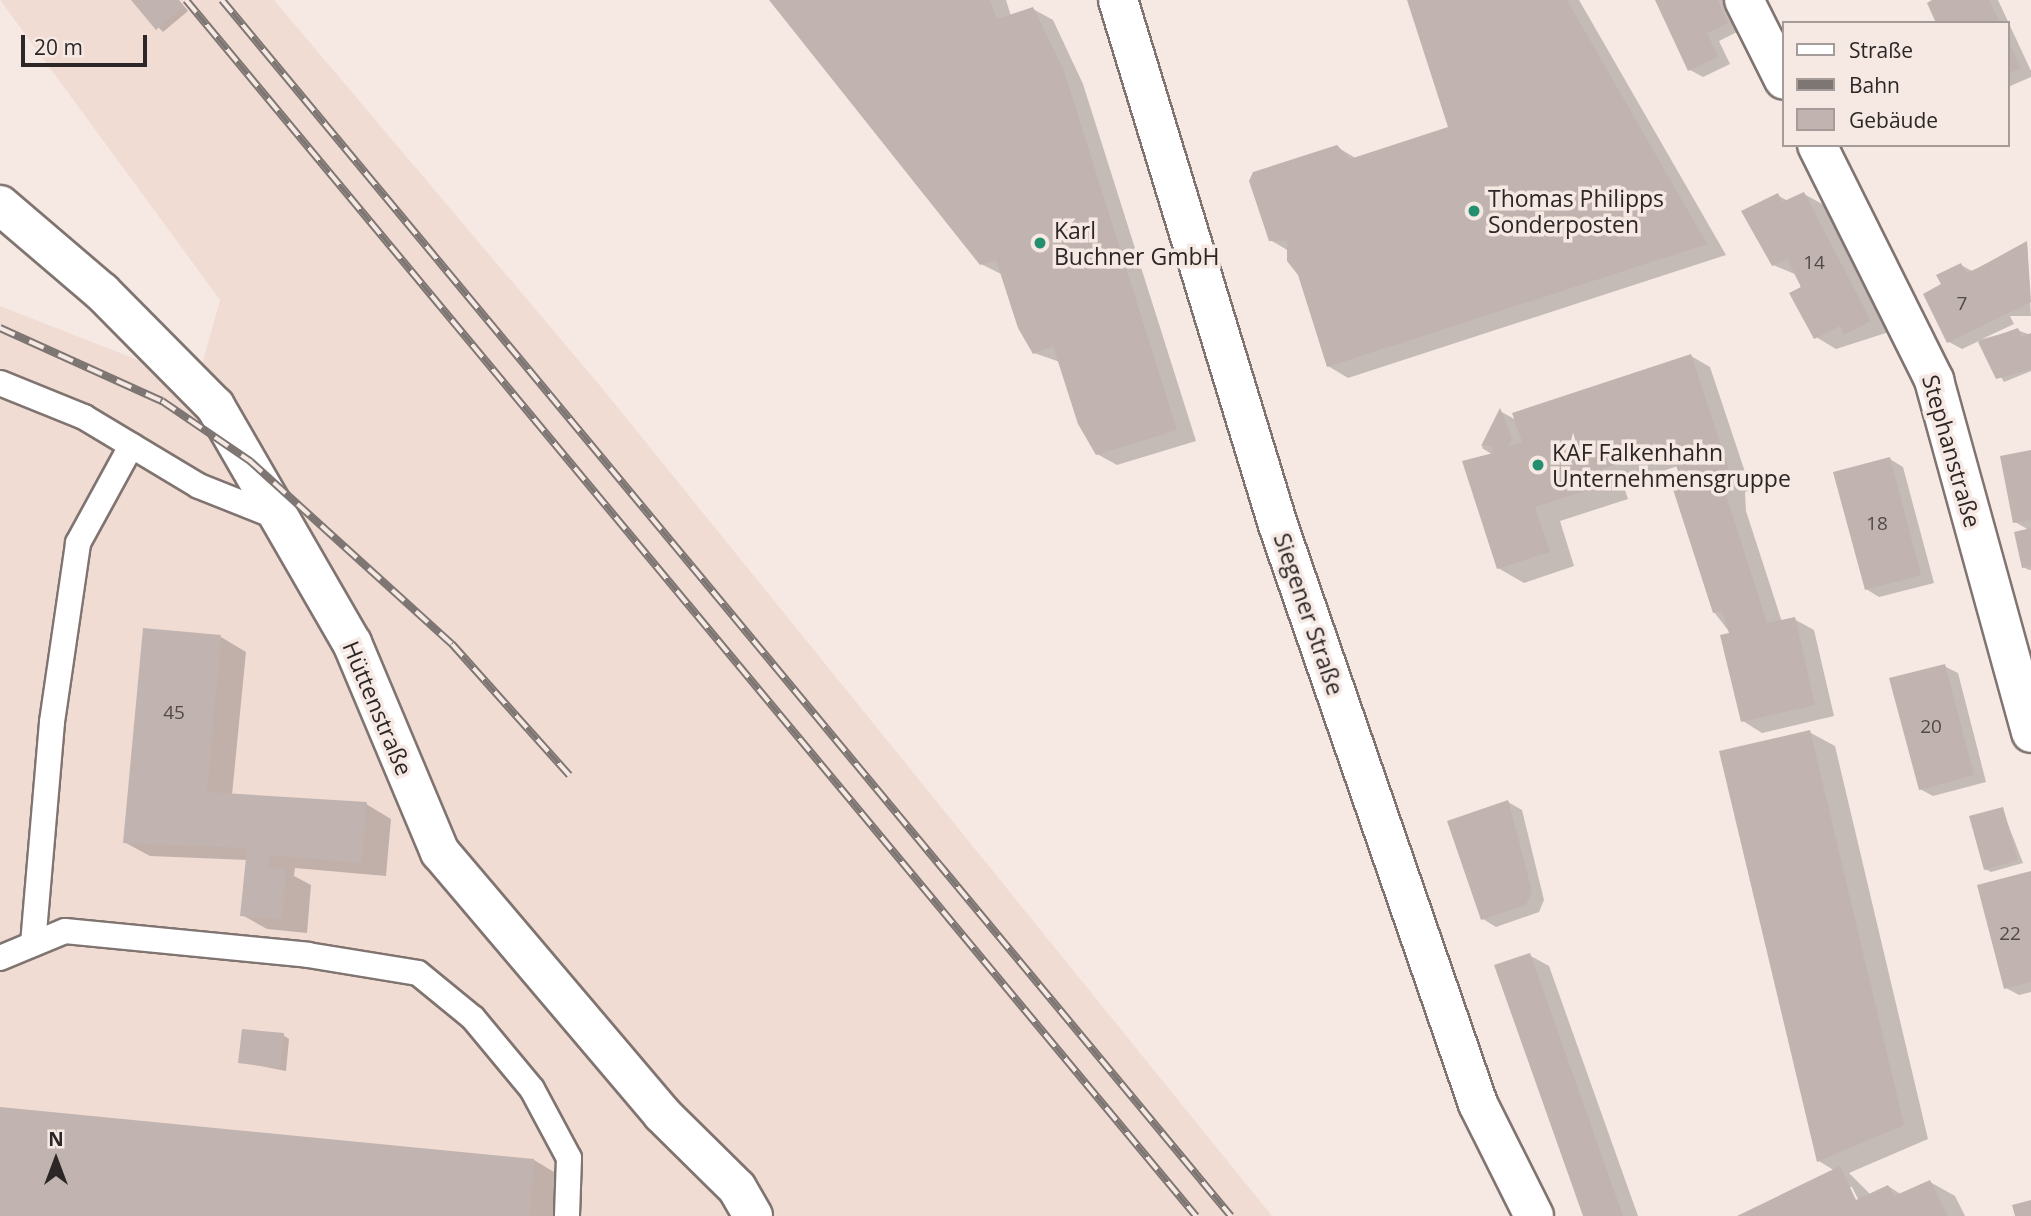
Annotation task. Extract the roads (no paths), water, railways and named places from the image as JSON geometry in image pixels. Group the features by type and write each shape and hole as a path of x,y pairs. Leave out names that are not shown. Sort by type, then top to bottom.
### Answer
{"street":[{"name":"Siegener Straße","path":"1118,0 1292,564 1478,1104 1534,1216"},
{"path":"1744,0 1783,78"},
{"name":"Stephanstraße","path":"1818,147 1934,380 2031,733"},
{"name":"Hüttenstraße","path":"0,205 102,292 215,406 352,643 440,852 662,1114 737,1188 753,1216"}],"lane":[{"path":"0,383 84,417 199,486 283,520"},
{"path":"33,944 52,722 78,543 131,446"},
{"path":"0,958 65,931 308,955 418,973 473,1018 532,1089 569,1158 567,1216"}],"railway":[{"path":"186,0 1196,1216"},
{"path":"222,0 1231,1216"},
{"path":"0,328 162,401 250,461 452,644 569,775"}],"place":[{"name":"Thomas Philipps Sonderposten","path":"1474,211"},
{"name":"Karl Buchner GmbH","path":"1040,243"},
{"name":"KAF Falkenhahn Unternehmensgruppe","path":"1538,465"}]}
